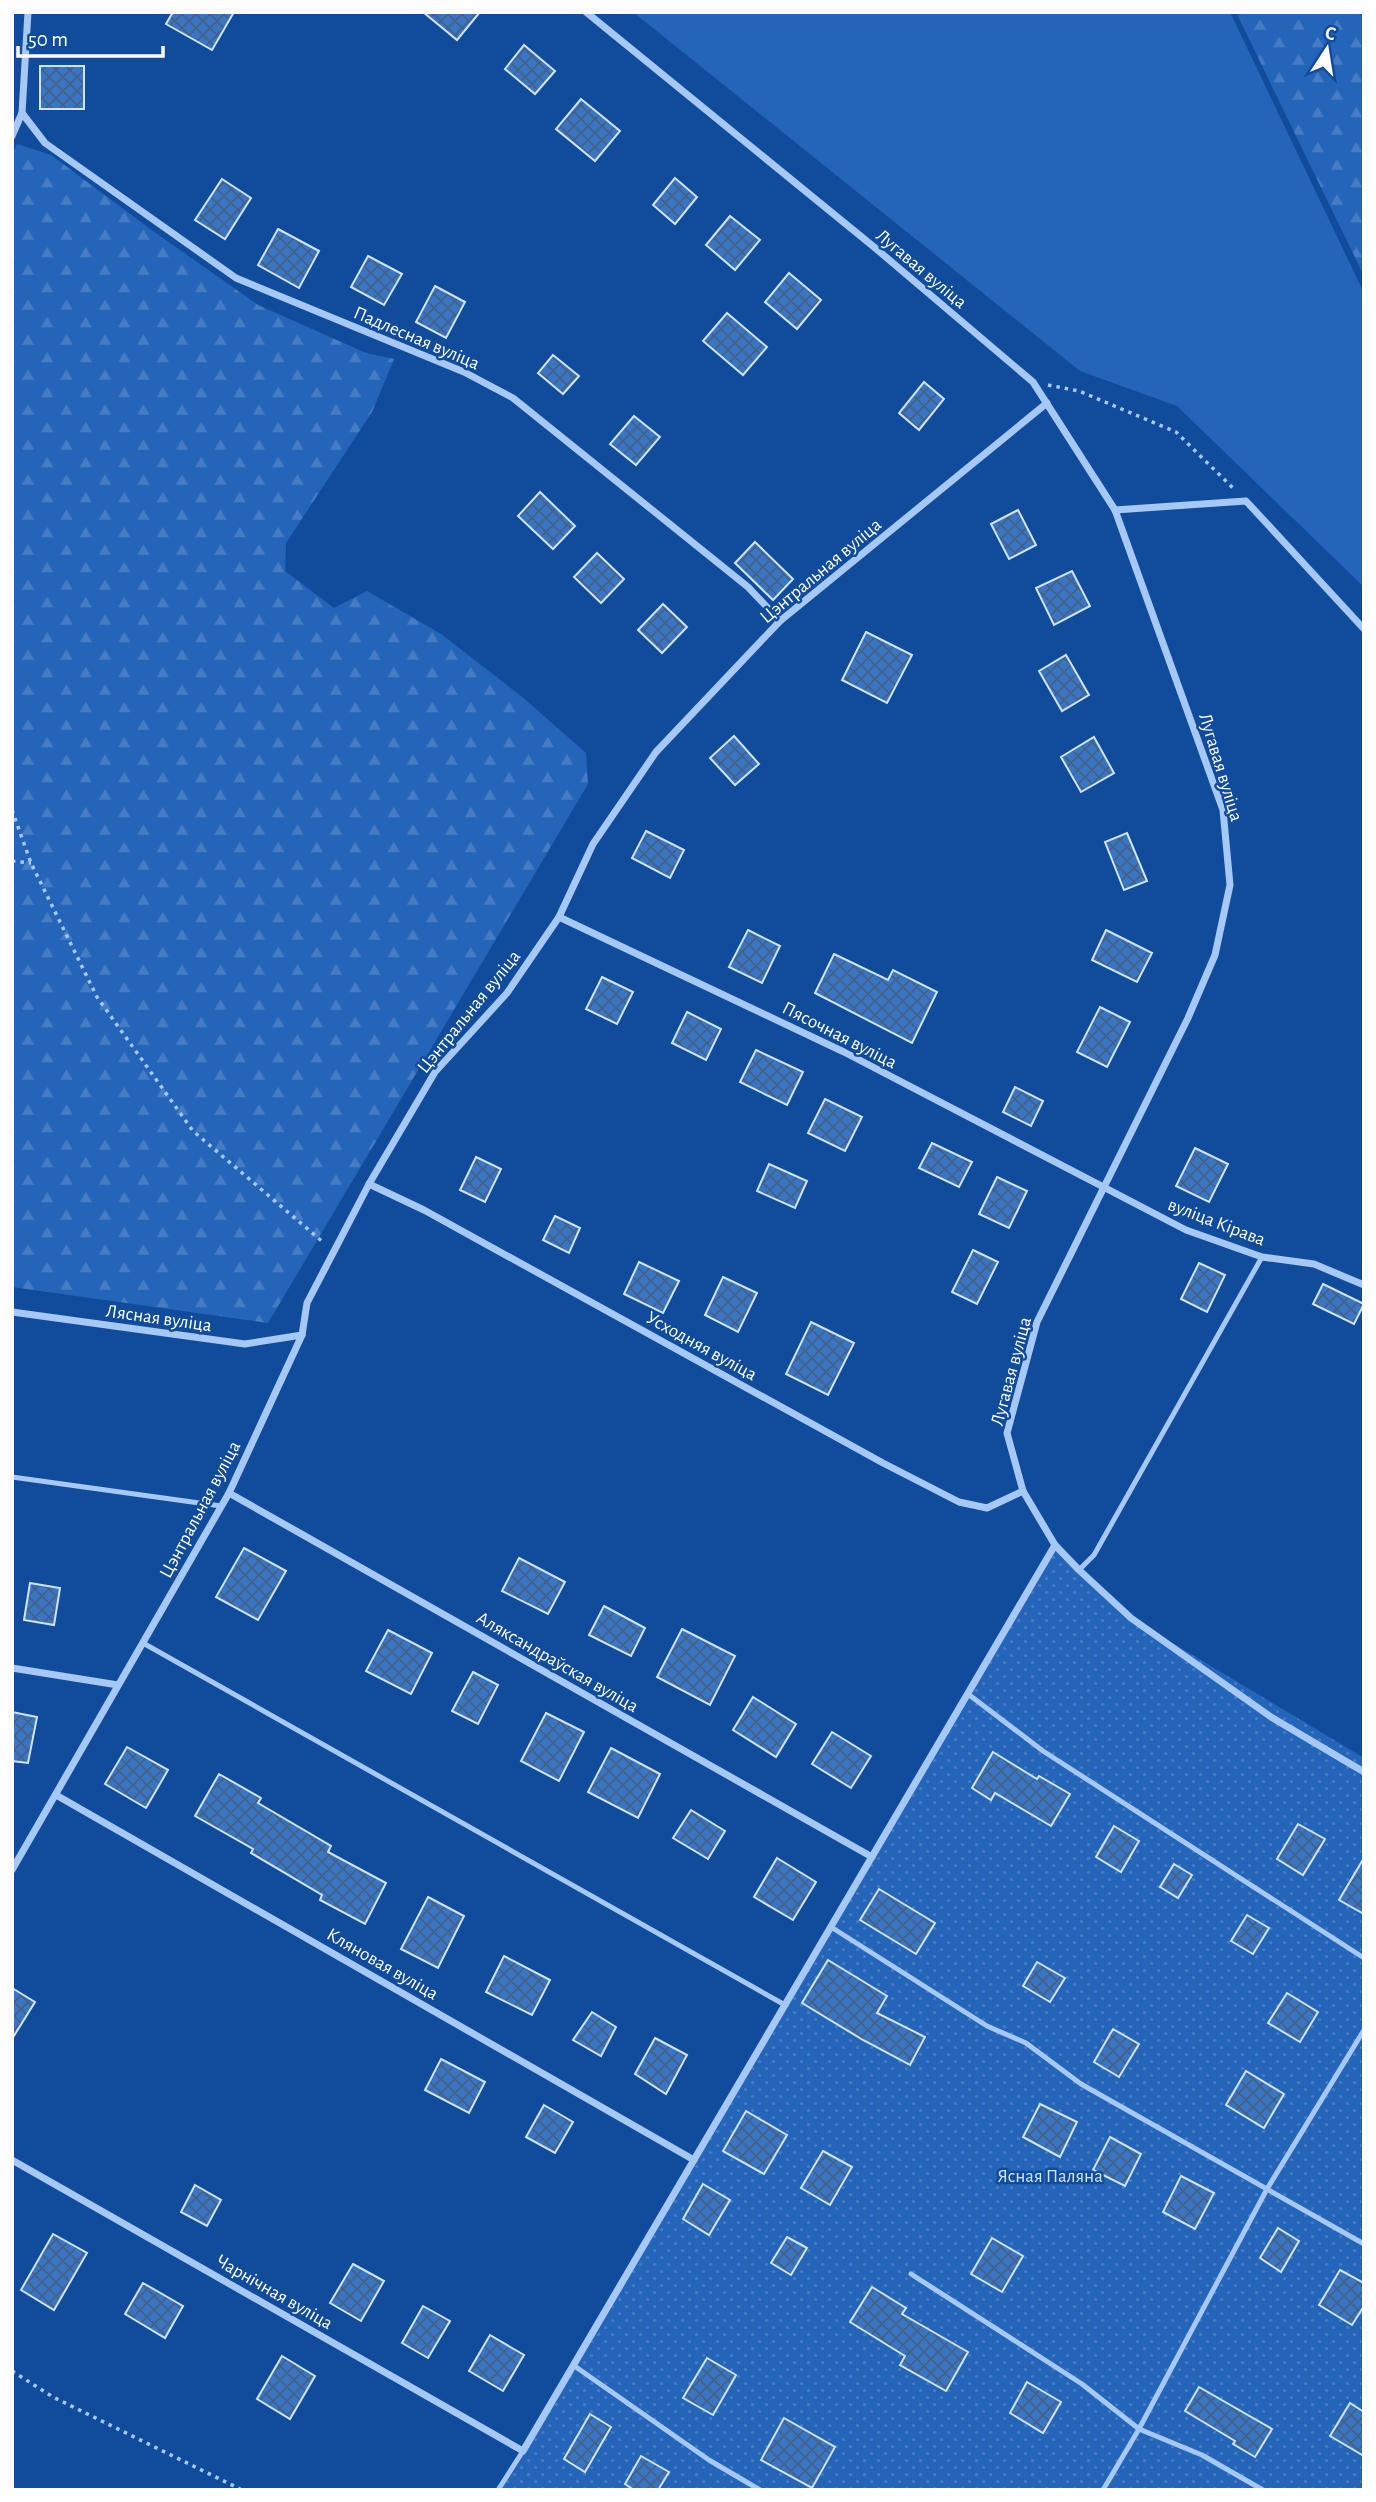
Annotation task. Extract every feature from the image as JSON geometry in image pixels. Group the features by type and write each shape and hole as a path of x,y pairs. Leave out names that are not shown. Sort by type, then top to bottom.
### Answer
{"street":[{"path":"12,136 22,113 28,12"},
{"name":"Лугавая вуліца","path":"586,12 874,247 1033,382 1115,510 1223,810 1230,885 1215,955 1188,1018 1037,1322 1007,1433 1023,1491 1055,1545 1079,1570 1131,1618 1271,1717 1364,1772"},
{"name":"Падлесная вуліца","path":"22,113 45,143 236,278 464,372 513,397 748,587 780,621"},
{"name":"Цэнтральная вуліца","path":"12,1870 229,1493 302,1335 307,1303 369,1184 435,1072 507,993 559,917 593,844 656,752 780,621 1047,404"},
{"path":"1115,510 1246,500 1364,629"},
{"name":"Пясочная вуліца","path":"559,917 844,1052 1103,1187"},
{"name":"Усходняя вуліца","path":"369,1184 424,1210 883,1463 959,1502 987,1507 1023,1491"},
{"name":"вуліца Кірава","path":"1103,1187 1186,1230 1262,1257 1314,1264 1364,1285"},
{"name":"Лясная вуліца","path":"12,1312 245,1344 302,1335"},
{"name":"Аляксандраўская вуліца","path":"229,1493 872,1857"},
{"path":"523,2451 1055,1545"},
{"path":"12,1668 118,1685"},
{"name":"Кляновая вуліца","path":"55,1794 694,2160"},
{"name":"Чарнічная вуліца","path":"12,2160 523,2451"}],"lane":[{"path":"1079,1570 1094,1555 1262,1257"},
{"path":"12,1478 222,1506"},
{"path":"143,1643 785,2005"},
{"path":"968,1694 1043,1751 1364,1958"},
{"path":"831,1927 987,2026 1026,2043 1081,2084 1364,2244"},
{"path":"1103,2490 1139,2429 1267,2189 1364,2030"},
{"path":"911,2274 1082,2384 1139,2429 1202,2455 1263,2490"},
{"path":"573,2365 709,2459 760,2490"},
{"path":"498,2490 523,2451"}],"path":[{"path":"1033,382 1079,391 1176,432 1246,500"},
{"path":"12,810 31,863 97,997 193,1131 334,1252"},
{"path":"12,861 31,863"},
{"path":"12,2371 53,2397 242,2490"}],"green space":[{"path":"633,12 1230,12 1364,293 1364,587 1177,406 1080,371"},
{"path":"1236,12 1364,12 1364,276"},
{"path":"17,144 51,155 258,305 366,353 394,359 372,412 286,543 285,571 334,608 367,591 441,634 521,696 586,753 588,784 268,1323 12,1287 12,155"},
{"name":"Ясная Паляна","path":"1055,1545 1131,1618 1364,1758 1364,2490 498,2490"}],"building":[{"path":"173,12 234,12 212,50 166,24"},
{"path":"423,12 480,12 457,40"},
{"path":"524,45 555,71 535,94 505,69"},
{"path":"40,66 84,66 84,109 40,109"},
{"path":"581,99 620,131 595,161 556,129"},
{"path":"675,178 697,197 675,224 653,205"},
{"path":"222,179 251,198 225,239 195,220"},
{"path":"730,216 760,240 735,270 706,245"},
{"path":"278,229 319,251 299,288 258,265"},
{"path":"368,256 402,274 384,305 351,287"},
{"path":"789,273 821,300 797,329 765,302"},
{"path":"435,286 465,302 446,338 416,322"},
{"path":"727,313 767,347 743,375 703,341"},
{"path":"553,355 579,376 563,394 538,373"},
{"path":"924,382 944,399 919,430 899,413"},
{"path":"634,416 660,437 636,465 610,444"},
{"path":"540,492 575,526 553,549 518,516"},
{"path":"1018,510 1036,545 1009,559 991,524"},
{"path":"755,542 793,579 773,600 735,563"},
{"path":"597,553 624,579 601,603 574,577"},
{"path":"1072,571 1090,606 1054,625 1036,588"},
{"path":"663,604 687,627 662,653 638,630"},
{"path":"866,632 912,655 887,703 842,680"},
{"path":"1066,655 1089,695 1062,711 1039,671"},
{"path":"734,736 759,764 735,785 710,758"},
{"path":"1094,737 1114,773 1081,792 1061,757"},
{"path":"646,831 684,850 670,878 632,858"},
{"path":"1127,833 1147,881 1124,890 1105,842"},
{"path":"748,930 780,946 762,983 729,967"},
{"path":"1106,930 1152,953 1137,982 1092,960"},
{"path":"834,954 888,980 893,970 937,992 912,1043 815,993"},
{"path":"602,977 633,992 617,1024 586,1009"},
{"path":"1100,1007 1130,1022 1107,1067 1077,1052"},
{"path":"687,1012 721,1029 706,1060 672,1043"},
{"path":"756,1050 803,1072 787,1105 740,1082"},
{"path":"1015,1087 1043,1101 1031,1126 1003,1112"},
{"path":"825,1099 862,1117 845,1151 808,1133"},
{"path":"932,1143 972,1162 959,1187 919,1168"},
{"path":"1195,1148 1228,1164 1209,1202 1176,1186"},
{"path":"476,1157 501,1169 485,1202 460,1190"},
{"path":"769,1164 807,1181 795,1208 757,1191"},
{"path":"997,1177 1027,1191 1009,1228 979,1214"},
{"path":"555,1216 580,1228 569,1253 543,1240"},
{"path":"973,1250 998,1262 977,1304 952,1292"},
{"path":"639,1262 679,1281 663,1313 624,1294"},
{"path":"1199,1263 1225,1275 1207,1312 1181,1299"},
{"path":"723,1277 757,1293 738,1332 705,1315"},
{"path":"1323,1284 1364,1304 1354,1324 1313,1304"},
{"path":"811,1322 854,1343 828,1395 786,1374"},
{"path":"244,1548 286,1571 258,1620 216,1597"},
{"path":"519,1558 565,1582 548,1614 502,1591"},
{"path":"30,1583 60,1588 54,1625 24,1620"},
{"path":"604,1606 645,1628 631,1656 589,1635"},
{"path":"682,1629 735,1656 710,1705 657,1677"},
{"path":"388,1630 432,1653 411,1694 366,1671"},
{"path":"473,1672 498,1685 478,1724 452,1711"},
{"path":"753,1697 796,1724 776,1757 733,1730"},
{"path":"12,1712 37,1717 28,1763 12,1761"},
{"path":"546,1713 584,1732 559,1781 521,1761"},
{"path":"832,1732 871,1756 851,1788 812,1764"},
{"path":"127,1747 168,1770 146,1808 105,1784"},
{"path":"611,1748 660,1774 638,1818 588,1792"},
{"path":"993,1752 1037,1779 1039,1776 1070,1794 1051,1826 995,1793 991,1800 972,1788"},
{"path":"219,1774 261,1798 258,1803 331,1846 328,1852 386,1883 365,1924 320,1900 322,1895 251,1853 253,1849 195,1816"},
{"path":"691,1810 725,1831 708,1859 673,1838"},
{"path":"1298,1824 1325,1839 1303,1875 1277,1859"},
{"path":"1114,1826 1139,1841 1121,1872 1096,1857"},
{"path":"777,1858 816,1882 793,1920 754,1897"},
{"path":"1364,1858 1364,1914 1339,1900"},
{"path":"1174,1864 1192,1875 1178,1898 1160,1887"},
{"path":"879,1889 935,1923 916,1954 860,1920"},
{"path":"428,1897 464,1916 438,1968 401,1949"},
{"path":"1247,1915 1269,1928 1253,1954 1231,1941"},
{"path":"504,1956 550,1980 532,2015 486,1992"},
{"path":"828,1960 887,1996 877,2013 925,2037 910,2065 802,2003"},
{"path":"1037,1962 1065,1978 1050,2002 1023,1986"},
{"path":"12,1988 35,2002 12,2039"},
{"path":"1287,1993 1318,2012 1300,2042 1268,2023"},
{"path":"592,2012 616,2027 601,2056 573,2040"},
{"path":"1113,2029 1139,2044 1119,2077 1094,2062"},
{"path":"655,2038 687,2055 666,2094 635,2074"},
{"path":"441,2059 485,2082 469,2113 425,2090"},
{"path":"1246,2071 1284,2094 1264,2128 1226,2105"},
{"path":"1040,2104 1077,2122 1060,2157 1023,2137"},
{"path":"544,2105 573,2122 555,2153 526,2137"},
{"path":"746,2111 787,2135 764,2174 723,2151"},
{"path":"1110,2137 1141,2154 1125,2186 1093,2170"},
{"path":"823,2151 852,2167 830,2205 801,2188"},
{"path":"1181,2176 1214,2193 1195,2229 1163,2212"},
{"path":"703,2184 730,2200 709,2235 683,2219"},
{"path":"195,2185 221,2200 207,2226 181,2212"},
{"path":"1278,2228 1299,2241 1281,2272 1260,2258"},
{"path":"53,2234 87,2253 54,2310 21,2290"},
{"path":"787,2237 807,2248 791,2275 771,2263"},
{"path":"992,2238 1023,2256 1002,2292 971,2274"},
{"path":"353,2264 384,2281 361,2321 330,2303"},
{"path":"1340,2270 1364,2283 1364,2306 1352,2325 1319,2305"},
{"path":"143,2283 183,2306 165,2338 125,2314"},
{"path":"872,2287 906,2308 902,2314 968,2352 946,2391 900,2365 905,2356 850,2322"},
{"path":"423,2306 450,2321 428,2358 402,2343"},
{"path":"490,2335 524,2355 503,2391 469,2371"},
{"path":"282,2356 315,2376 290,2419 257,2399"},
{"path":"707,2358 736,2375 713,2415 683,2398"},
{"path":"1027,2382 1061,2402 1043,2433 1010,2413"},
{"path":"1199,2387 1272,2429 1255,2457 1233,2444 1235,2441 1185,2411"},
{"path":"1350,2403 1364,2412 1364,2456 1330,2436"},
{"path":"590,2414 611,2427 585,2472 564,2459"},
{"path":"784,2418 835,2447 812,2488 761,2460"},
{"path":"641,2456 669,2472 658,2490 634,2490 625,2484"}]}
